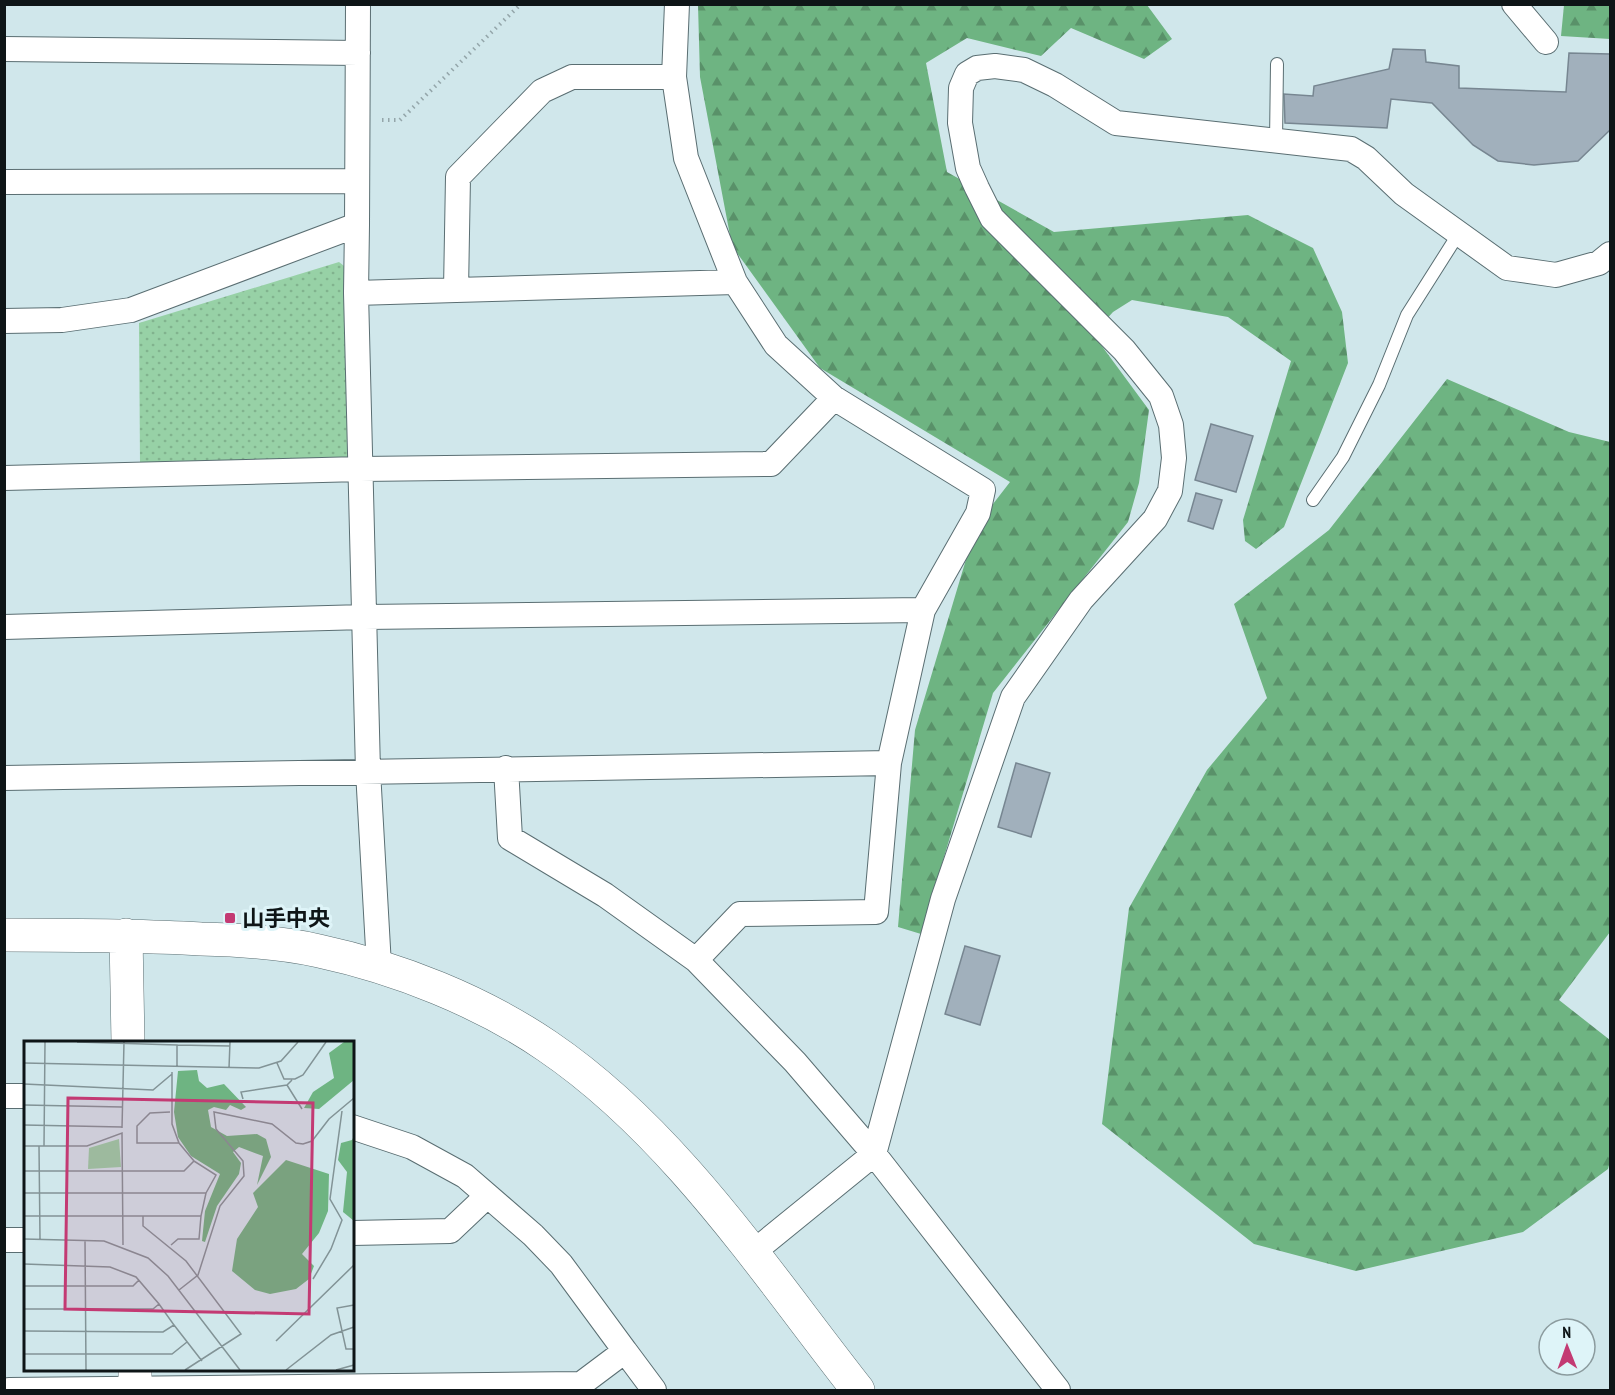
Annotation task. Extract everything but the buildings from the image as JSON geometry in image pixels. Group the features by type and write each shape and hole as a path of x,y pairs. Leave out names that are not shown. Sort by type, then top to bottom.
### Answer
{"street":[{"path":"358,4 356,293 369,771 380,966"},
{"path":"677,4 674,77 686,158 735,282 776,345 834,398 984,490 978,513 923,610 889,763 876,912 740,914 696,960"},
{"path":"1514,4 1546,42"},
{"path":"4,49 358,53"},
{"path":"751,1254 874,1154 943,899 1013,697 1081,600 1155,519 1170,491 1174,458 1171,425 1161,396 1124,351 992,218 968,168 960,123 961,88 967,74 976,68 995,66 1024,69 1055,85 1116,123 1333,145 1351,149 1366,158 1404,194 1507,268 1556,275 1578,271 1599,263 1611,254"},
{"path":"456,290 458,177 542,90 572,77 674,77"},
{"path":"4,182 357,181"},
{"path":"4,321 62,320 130,310 357,225"},
{"path":"356,293 735,282"},
{"path":"4,478 361,469 771,464 834,398"},
{"path":"4,627 365,617 923,610"},
{"path":"4,778 889,763"},
{"path":"506,768 510,838 605,896 696,960 795,1062 874,1154 1058,1390"},
{"path":"4,935 126,935 249,941 318,950 380,966 474,1005 547,1046 615,1100 680,1165 858,1390"},
{"path":"126,935 128,1041"},
{"path":"4,1096 24,1096"},
{"path":"354,1127 412,1147 465,1176 533,1235 561,1264 654,1390"},
{"path":"354,1233 450,1231 488,1196"},
{"path":"4,1240 24,1240"},
{"path":"9,1390 135,1383 580,1384 625,1351"}],"lane":[{"path":"1276,141 1277,64"},
{"path":"1313,500 1343,457 1374,395 1407,315 1459,233"}],"path":[{"path":"357,119 400,120 521,4"}],"green space":[{"path":"698,5 1147,5 1172,39 1144,59 1071,28 1041,56 967,38 926,63 947,172 1054,232 1248,215 1313,248 1342,312 1348,363 1284,527 1256,549 1245,541 1243,520 1291,361 1228,317 1132,300 1113,312 1093,334 1149,410 1139,483 1128,522 993,693 921,934 898,927 915,730 976,526 1010,482 820,368 732,246 700,77"},
{"path":"1564,5 1610,5 1610,39 1561,36"},
{"path":"339,262 353,273 357,449 345,459 140,464 139,323"},
{"path":"1447,379 1569,432 1610,442 1610,932 1559,1000 1610,1040 1610,1162 1608,1169 1523,1232 1356,1271 1254,1244 1102,1124 1129,908 1207,770 1267,698 1234,604 1329,530"}],"place":[{"name":"山手中央","path":"230,918"}]}
